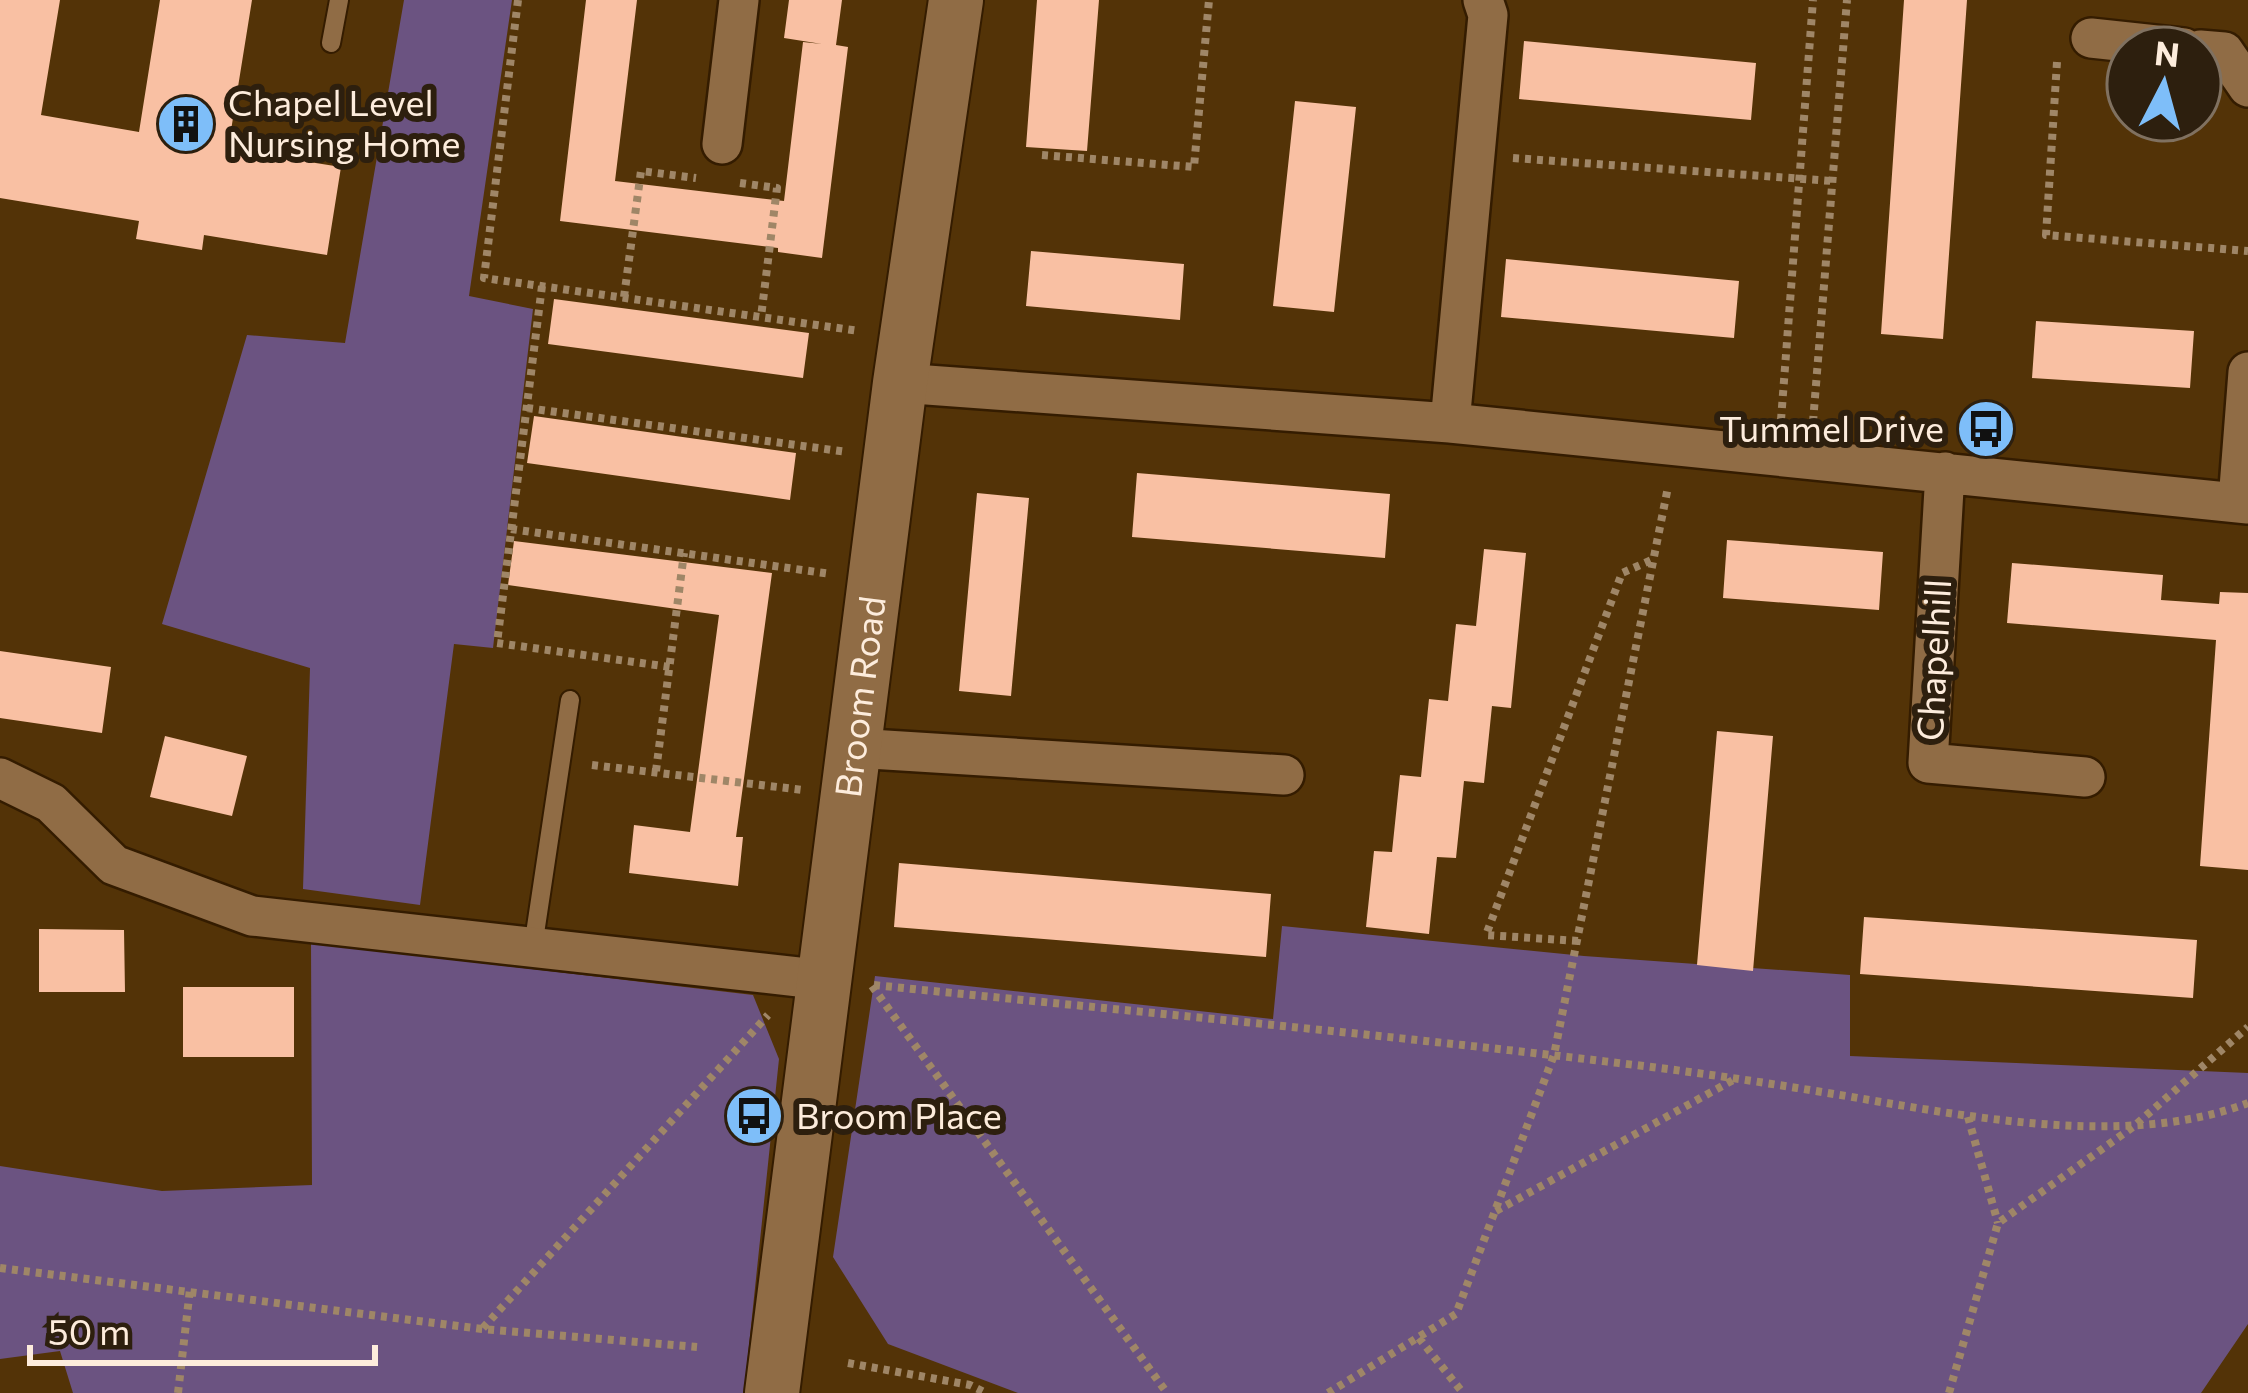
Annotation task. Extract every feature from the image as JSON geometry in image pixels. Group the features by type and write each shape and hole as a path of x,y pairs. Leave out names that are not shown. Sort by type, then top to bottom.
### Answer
{"street":[{"path":"719,162 739,0"},
{"name":"Broom Road","path":"772,1393 832,981 875,580 956,0"},
{"path":"1450,423 1487,15 1483,0"},
{"path":"2074,48 2104,48"},
{"path":"2224,52 2248,87"},
{"path":"903,361 1450,423 2243,503 2248,372"},
{"name":"Chapelhill","path":"1945,472 1928,763 2085,777"},
{"path":"851,772 1284,775"},
{"path":"0,778 51,802 114,865 252,916 832,981"}],"lane":[{"path":"331,43 339,0"},
{"path":"533,947 570,700"}],"path":[{"path":"518,0 484,278 761,317 903,361"},
{"path":"1042,155 1194,167 1208,0"},
{"path":"1794,458 1799,179 1814,0"},
{"path":"1794,458 1832,181 1847,0"},
{"path":"2074,48 2046,235 2248,251"},
{"path":"1475,155 1832,181"},
{"path":"624,298 641,171 719,162"},
{"path":"737,183 777,188 761,317"},
{"path":"542,286 497,644 670,667"},
{"path":"527,408 891,458"},
{"path":"1328,1393 1456,1315 1554,1055 1677,446"},
{"path":"511,529 875,580"},
{"path":"656,771 684,554"},
{"path":"1578,940 1486,935 1622,573 1654,559"},
{"path":"560,762 656,771 851,772"},
{"path":"832,981 1554,1055 1738,1078 1968,1117 2133,1127 2202,1118 2248,1103"},
{"path":"482,1329 832,981"},
{"path":"832,981 1167,1393"},
{"path":"1998,1223 2133,1127 2248,1027"},
{"path":"1495,1212 1738,1078"},
{"path":"1949,1393 1998,1223 1968,1117"},
{"path":"0,1268 482,1329 697,1347"},
{"path":"178,1393 190,1289"},
{"path":"1418,1337 1463,1393"},
{"path":"848,1363 970,1385 986,1393"}],"shaded area":[{"path":"404,0 512,0 469,296 533,309 493,648 454,644 420,905 303,889 310,668 162,624 247,335 345,343"},
{"path":"1282,926 1584,956 1850,975 1850,1056 2248,1073 2248,1324 2201,1393 1018,1393 888,1344 833,1257 875,976 1273,1019"},
{"path":"311,943 753,995 779,1059 744,1393 73,1393 60,1351 0,1359 0,1166 162,1191 312,1185"}],"building":[{"name":"Chapel Level Nursing Home","path":"0,0 60,0 41,115 139,132 160,0 252,0 228,149 341,167 327,255 204,235 202,250 136,239 139,221 0,198"},
{"path":"586,0 637,0 615,181 784,201 803,42 822,44 784,38 789,0 842,0 836,45 848,47 822,258 778,252 778,248 560,221"},
{"path":"1037,0 1099,0 1087,151 1026,147"},
{"path":"1904,0 1967,0 1943,339 1881,334"},
{"path":"1524,41 1756,63 1751,120 1519,99"},
{"path":"1295,101 1356,107 1334,312 1273,306"},
{"path":"1031,251 1184,264 1180,320 1026,306"},
{"path":"1506,259 1739,281 1734,338 1501,317"},
{"path":"554,299 809,333 803,378 548,344"},
{"path":"2036,321 2194,331 2190,388 2032,378"},
{"path":"534,416 796,453 790,500 527,463"},
{"path":"1137,473 1390,494 1385,558 1132,537"},
{"path":"977,493 1029,498 1011,696 959,691"},
{"path":"1727,540 1883,552 1879,610 1723,598"},
{"path":"514,541 772,573 736,837 743,837 738,886 629,873 634,825 690,832 719,615 508,585"},
{"path":"1484,549 1526,553 1511,708 1492,706 1484,783 1464,781 1456,858 1437,857 1429,934 1366,927 1374,851 1392,852 1400,775 1421,777 1429,699 1448,701 1456,624 1476,626"},
{"path":"2012,563 2163,575 2161,600 2219,604 2220,592 2248,593 2248,870 2200,866 2216,640 2007,623"},
{"path":"0,651 111,667 102,733 0,718"},
{"path":"1717,731 1773,736 1753,971 1697,965"},
{"path":"165,736 247,756 232,816 150,797"},
{"path":"899,863 1271,894 1266,957 894,927"},
{"path":"1864,917 2197,940 2193,998 1860,974"},
{"path":"39,929 124,930 125,992 39,992"},
{"path":"183,987 294,987 294,1057 183,1057"}],"place":[{"name":"Chapel Level Nursing Home","path":"186,124"},
{"name":"Tummel Drive","path":"1986,429"},
{"name":"Broom Place","path":"754,1116"}]}
